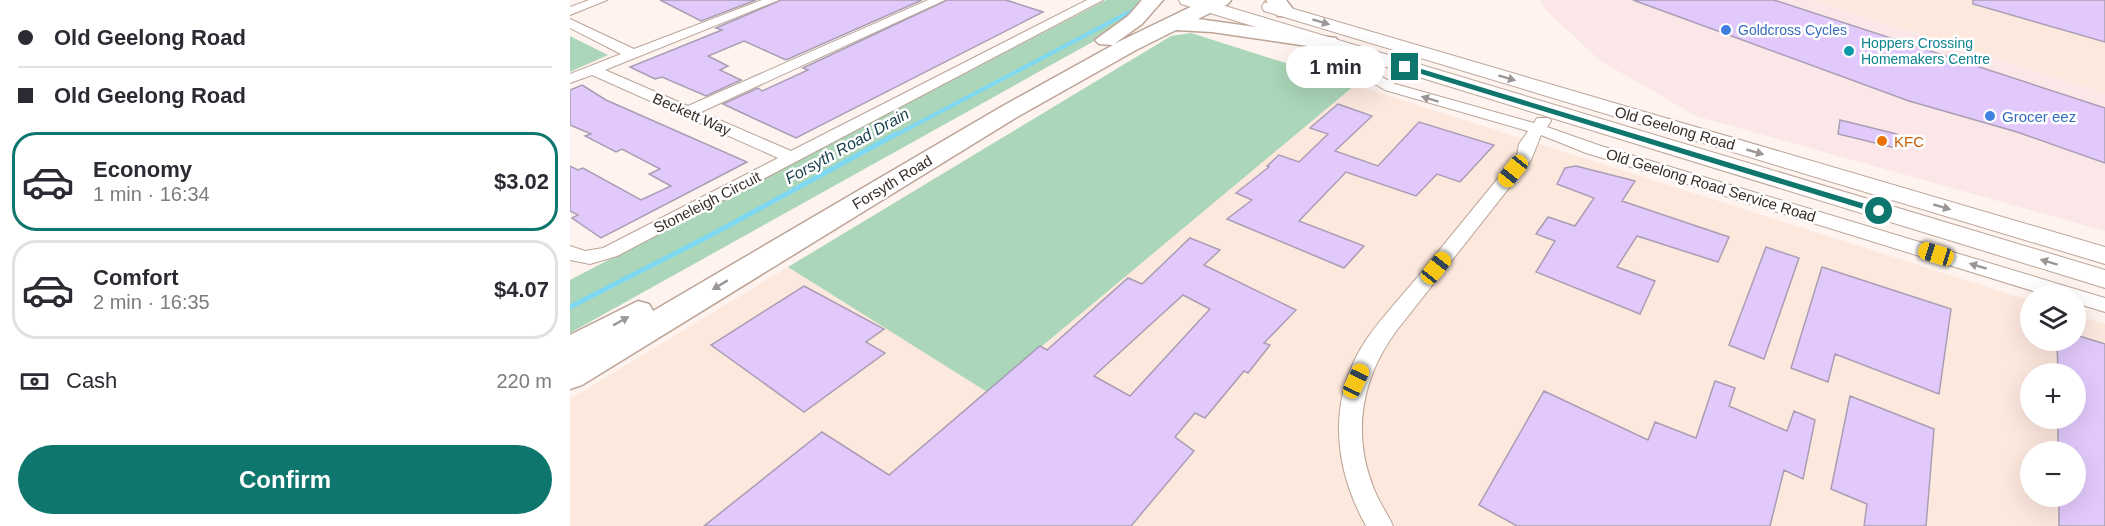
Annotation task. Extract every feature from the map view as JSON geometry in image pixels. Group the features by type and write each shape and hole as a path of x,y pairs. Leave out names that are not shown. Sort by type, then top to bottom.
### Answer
{"highway":[{"path":"1076,60 1135,20 1153,0"},
{"name":"Forsyth Road","path":"570,350 1076,60 1199,2"},
{"name":"Forsyth Road","path":"570,376 1009,112 1128,45 1171,25 1199,2"},
{"path":"1171,25 1212,26 1328,43"}],"main road":[{"name":"Old Geelong Road","path":"1244,0 1280,6 2105,256"},
{"name":"Old Geelong Road","path":"1199,2 2105,279"}],"street":[{"path":"570,11 601,0"},
{"path":"570,79 757,0"},
{"path":"712,20 773,0"},
{"path":"688,112 939,0"},
{"name":"Stoneleigh Circuit","path":"570,252 590,258 610,252 1097,0"},
{"path":"570,23 632,54"},
{"name":"Old Geelong Road Service Road","path":"1374,57 1369,74 1376,81 2039,285"},
{"name":"Beckett Way","path":"592,70 792,158"},
{"path":"1525,156 1527,144 1543,123 1540,108"},
{"path":"1380,526 1362,491 1351,446 1351,404 1356,381 1382,335 1525,156 1545,147 1592,149"},
{"name":"Old Geelong Road Service Road","path":"2086,299 2105,305"}],"shaded area":[{"name":"Hoppers Crossing Homemakers Centre","path":"1540,0 1811,0 2105,93 2105,231 1696,116 1599,60 1545,9"},
{"path":"1811,0 2105,0 2105,93"},
{"path":"1355,85 2020,297 2020,351 2086,351 2086,318 2105,324 2105,526 570,526 570,399 788,267 987,392"}],"green space":[{"path":"1106,0 1139,0 1141,2 1132,20 570,333 570,280"},
{"path":"1191,33 1355,85 987,392 788,267 1171,36"},
{"path":"570,36 608,55 570,72"}],"building":[{"path":"660,0 756,0 701,21"},
{"path":"781,0 922,0 786,60 744,41 708,56 728,66 720,70 741,80 706,96 662,77 655,79 630,67 722,30 716,28"},
{"path":"947,0 1006,0 1043,12 796,138 723,104 758,88 762,91 808,70 803,68"},
{"name":"Hoppers Crossing Homemakers Centre","path":"1633,0 1774,0 2105,108 2105,163 2017,132 1909,101"},
{"path":"1973,0 2105,0 2105,42 1973,4"},
{"path":"582,85 606,100 747,162 601,238 572,218 578,215 570,211 570,166 578,170 583,168 641,200 671,186 649,174 660,169 622,149 616,152 585,136 591,134 570,125 570,90"},
{"path":"1338,104 1372,116 1335,151 1378,166 1419,122 1494,145 1460,182 1437,174 1416,196 1346,172 1299,221 1364,246 1344,268 1227,219 1252,200 1236,193 1269,167 1267,166 1279,155 1299,162 1328,134 1310,128"},
{"name":"KFC","path":"1840,120 1897,134 1896,148 1838,134"},
{"path":"1576,166 1635,181 1622,201 1729,237 1718,262 1637,236 1617,267 1655,281 1640,314 1536,272 1555,241 1536,234 1548,217 1575,226 1594,198 1557,184 1565,168"},
{"path":"1190,238 1220,250 1204,265 1296,310 1264,343 1270,345 1248,373 1244,371 1205,418 1195,413 1175,437 1194,451 1131,526 704,526 822,432 889,475 1040,346 1047,350 1128,278 1142,284","holes":["1183,295 1210,309 1130,396 1094,376"]},
{"path":"1766,247 1799,258 1764,359 1729,345"},
{"path":"1822,267 1951,309 1939,394 1835,354 1828,382 1791,368"},
{"path":"804,286 884,329 866,342 885,353 804,412 711,345"},
{"path":"2086,338 2105,344 2105,526 2059,526 2059,507 2086,507 2086,441 2058,441 2058,429 2086,429 2086,363 2058,363 2057,351 2086,351"},
{"path":"1715,381 1735,388 1729,406 1787,431 1794,411 1815,420 1803,479 1784,470 1770,526 1517,526 1479,505 1544,391 1648,440 1655,422 1696,438"},
{"path":"1850,396 1934,429 1926,526 1864,526 1867,504 1831,489"}],"waterway":[{"name":"Forsyth Road Drain","path":"894,136 1137,8"},
{"name":"Forsyth Road Drain","path":"570,307 713,234 896,134"}],"place":[{"name":"Goldcross Cycles","path":"1726,30"},
{"name":"Hoppers Crossing Homemakers Centre","path":"1849,51"},
{"name":"Grocer eez","path":"1990,116"},
{"name":"KFC","path":"1882,141"}],"route":[{"path":"1405,67 1879,211"}]}
